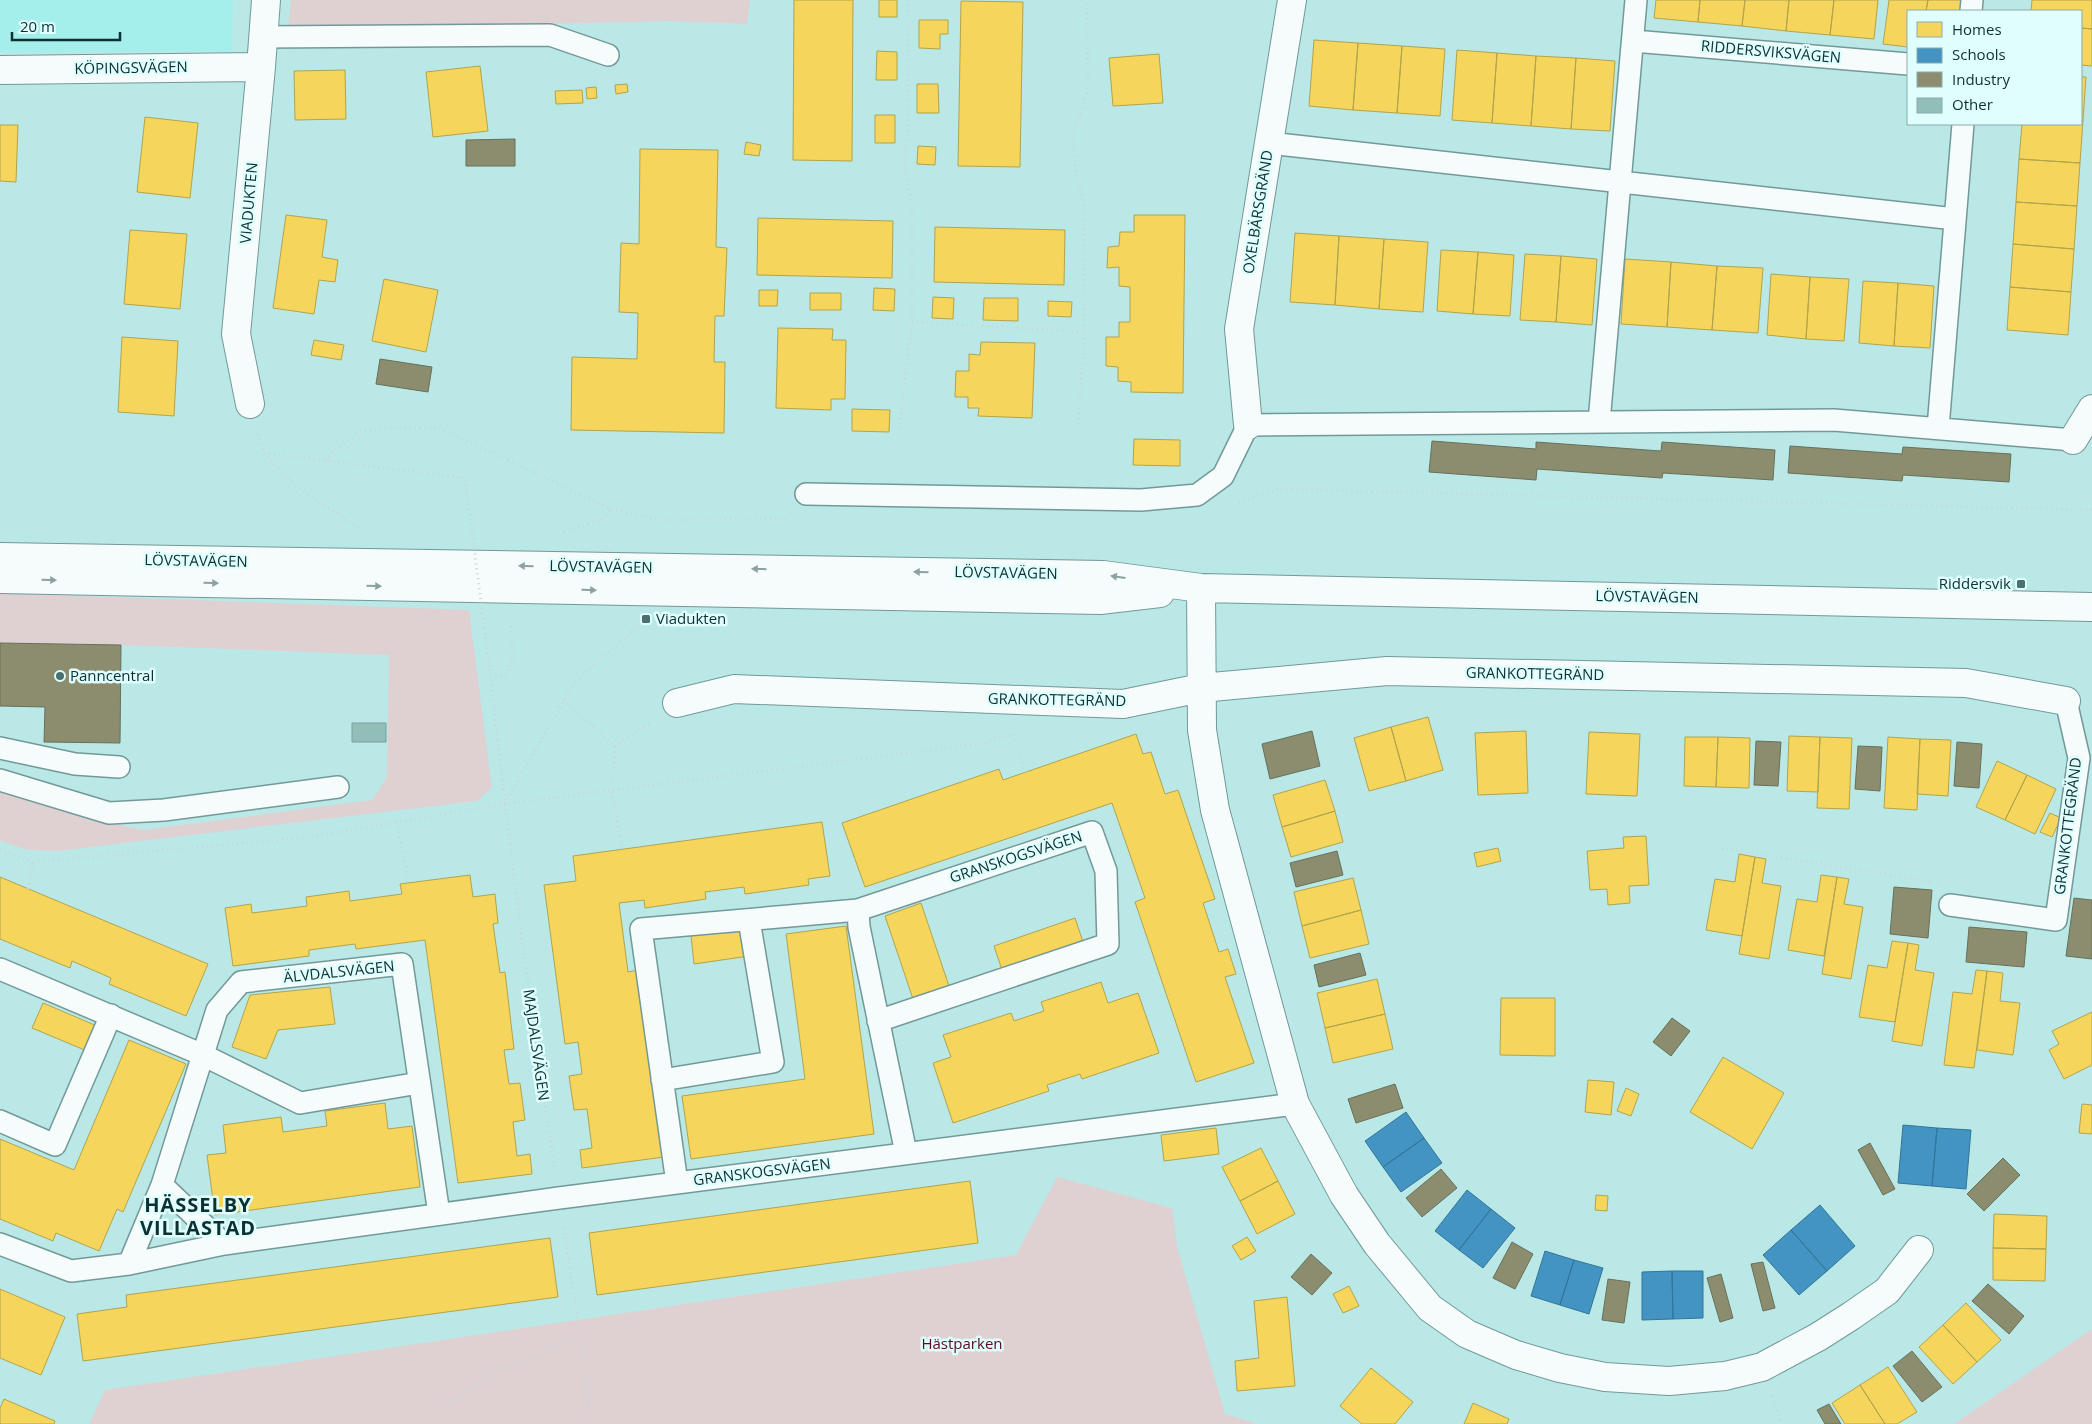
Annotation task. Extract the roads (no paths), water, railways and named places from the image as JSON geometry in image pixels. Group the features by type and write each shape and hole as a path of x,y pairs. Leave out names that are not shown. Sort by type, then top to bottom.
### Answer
{"street":[{"name":"VIADUKTEN","path":"250,404 236,334 262,67 266,0"},
{"name":"OXELBÄRSGRÄND","path":"1248,425 1239,329 1292,0"},
{"name":"KÖPINGSVÄGEN","path":"0,70 262,67"},
{"path":"2074,440 2092,409"},
{"name":"LÖVSTAVÄGEN","path":"0,558 1103,575 1202,588 2092,606"},
{"name":"LÖVSTAVÄGEN","path":"0,579 1100,600 1202,588"},
{"path":"1202,588 1200,688 1202,730 1215,810 1295,1104 1344,1195 1377,1244 1430,1308 1467,1334 1516,1355 1560,1368 1605,1377 1670,1381 1725,1376 1762,1367 1826,1332 1887,1291 1919,1250"},
{"name":"GRANKOTTEGRÄND","path":"677,703 734,689 1123,704 1200,688 1387,671 1966,683 2066,701"}],"lane":[{"path":"1599,422 1636,0"},
{"path":"263,37 550,35 608,55"},
{"name":"RIDDERSVIKSVÄGEN","path":"1633,41 1907,64"},
{"path":"1938,428 1963,125"},
{"path":"1269,143 1955,219"},
{"path":"806,494 1131,500 1197,495 1223,476 1248,425 1834,420 2074,440"},
{"name":"GRANKOTTEGRÄND","path":"1950,905 2056,920 2079,758 2066,701"},
{"path":"0,748 75,764 118,767"},
{"path":"0,780 109,812 164,810 338,787"},
{"name":"GRANSKOGSVÄGEN","path":"677,1183 641,929 858,910 1092,832 1106,871 1108,944 878,1021"},
{"path":"858,910 859,927 906,1153"},
{"path":"662,1080 773,1062 749,920"},
{"name":"ÄLVDALSVÄGEN","path":"129,1264 162,1185 217,1010 241,982 402,964 439,1214"},
{"path":"0,969 203,1055 300,1103 420,1083"},
{"path":"0,1121 55,1145 111,1015"},
{"name":"GRANSKOGSVÄGEN","path":"439,1214 1295,1104"},
{"path":"162,1185 224,1244"},
{"path":"0,1244 72,1271 129,1264 224,1244 439,1214"}],"place":[{"name":"Riddersvik","path":"2021,584"},
{"name":"Viadukten","path":"646,619"},
{"name":"Panncentral","path":"60,676"}],"district":[{"name":"HÄSSELBY VILLASTAD","path":"198,1216"}],"park label":[{"name":"Hästparken","path":"962,1344"}]}
